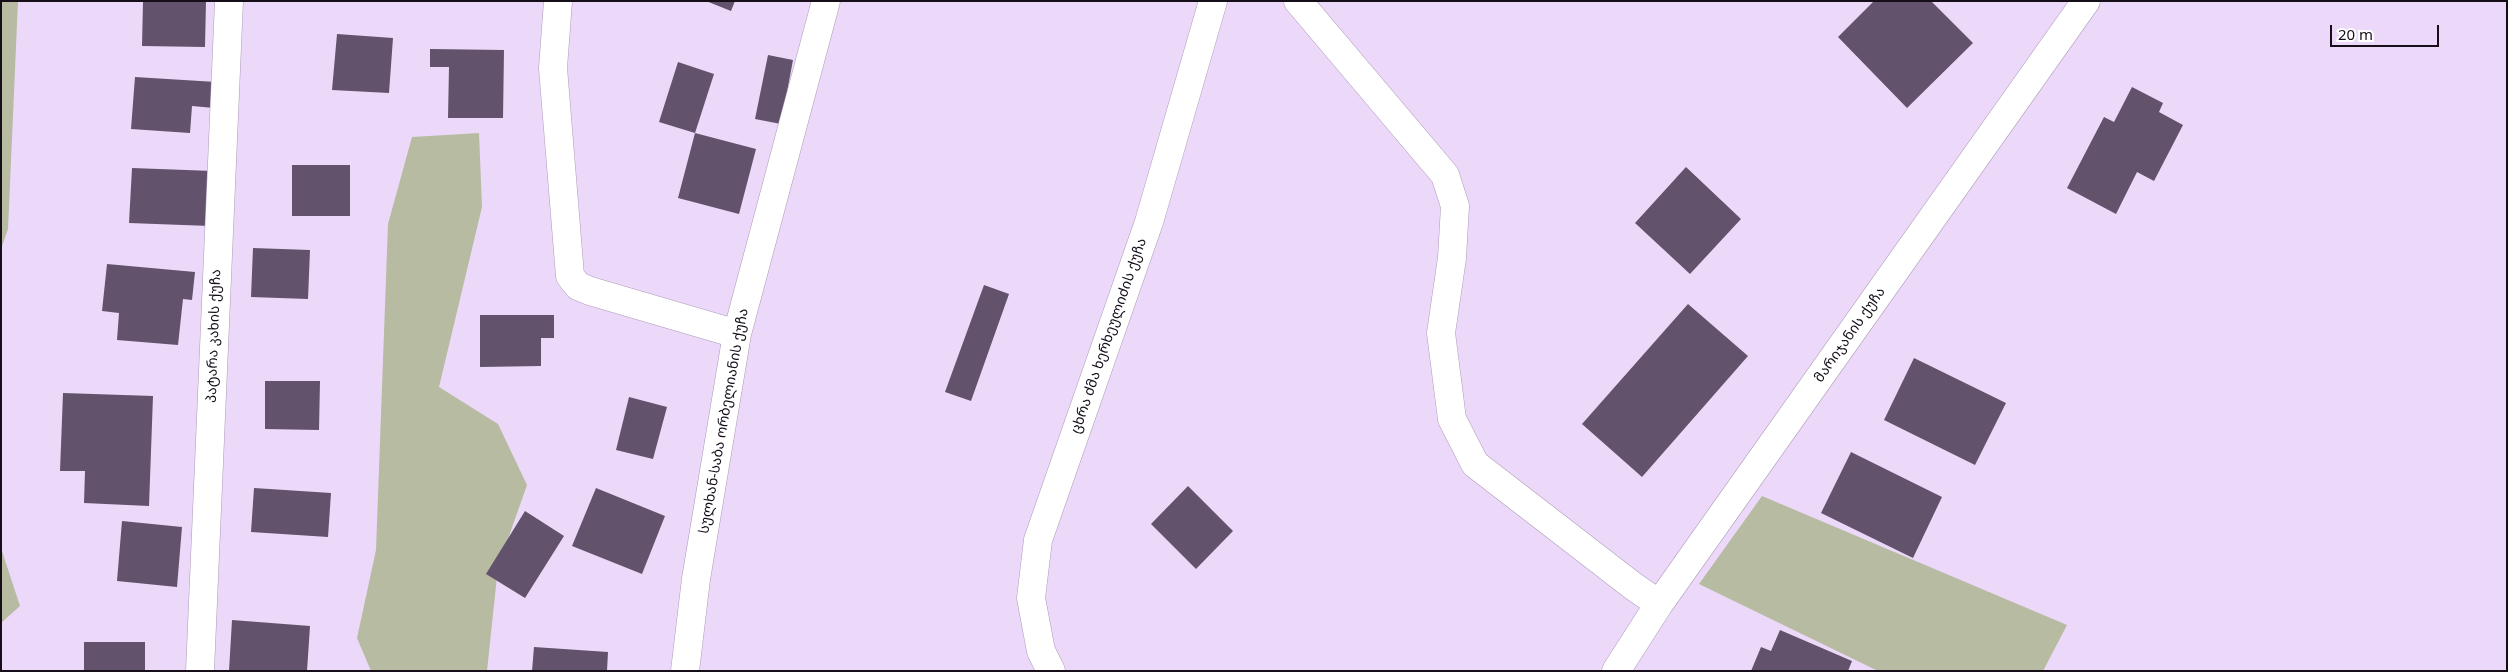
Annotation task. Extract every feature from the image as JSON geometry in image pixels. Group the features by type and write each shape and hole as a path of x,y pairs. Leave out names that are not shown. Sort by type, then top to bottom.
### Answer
{"street":[{"name":"პატარა კახის ქუჩა","path":"200,671 229,1"},
{"path":"558,1 553,68 570,276 578,286 590,291 737,334"},
{"name":"სულხან-საბა ორბელიანის ქუჩა","path":"685,671 696,579 737,334 826,1"},
{"name":"ცხრა ძმა ხერხეულიძის ქუჩა","path":"1051,671 1041,651 1031,598 1038,540 1149,222 1214,1"},
{"path":"1298,1 1445,175 1454,206 1452,258 1441,333 1452,420 1475,464 1659,604"},
{"name":"მარიჯანის ქუჩა","path":"1616,671 1659,604 2086,1"}],"green space":[{"path":"1,1 18,1 8,229 1,249"},
{"path":"479,133 482,207 439,387 498,424 527,485 498,567 487,671 371,671 357,638 376,550 388,224 412,137"},
{"path":"1762,496 2067,625 2043,671 1878,671 1699,584"},
{"path":"1,548 20,606 1,623"}],"building":[{"path":"143,1 206,1 205,47 142,46"},
{"path":"706,1 735,1 731,11"},
{"path":"1874,1 1931,1 1973,43 1907,108 1838,37"},
{"path":"337,34 393,38 389,93 332,90"},
{"path":"430,49 504,50 503,118 448,118 449,67 430,67"},
{"path":"768,55 793,60 781,124 755,119"},
{"path":"678,62 714,74 695,133 659,122"},
{"path":"135,77 216,82 214,108 192,106 190,133 131,129"},
{"path":"2132,87 2163,103 2159,112 2183,125 2154,181 2137,172 2116,214 2067,188 2104,117 2114,122"},
{"path":"695,133 756,149 739,214 678,198"},
{"path":"292,165 350,165 350,216 292,216"},
{"path":"1686,167 1741,219 1690,274 1635,223"},
{"path":"132,168 213,171 210,226 129,223"},
{"path":"253,248 310,250 308,299 251,297"},
{"path":"107,264 195,272 192,300 183,299 178,345 117,340 119,313 102,311"},
{"path":"984,285 1009,294 971,401 945,392"},
{"path":"1688,304 1748,356 1642,477 1582,424"},
{"path":"480,315 554,315 554,338 541,338 541,366 480,367"},
{"path":"1914,358 2006,403 1975,465 1884,420"},
{"path":"265,381 320,381 319,430 265,429"},
{"path":"63,393 153,396 149,506 84,503 85,471 60,471"},
{"path":"629,397 667,407 653,459 616,450"},
{"path":"1851,452 1942,497 1913,558 1821,513"},
{"path":"1188,486 1233,531 1196,569 1151,524"},
{"path":"254,488 331,493 328,537 251,532"},
{"path":"596,488 665,516 642,574 572,546"},
{"path":"525,511 564,536 525,598 486,574"},
{"path":"122,521 182,527 177,587 117,581"},
{"path":"232,620 310,626 307,671 229,671"},
{"path":"1780,630 1852,661 1848,671 1751,671 1761,647 1771,651"},
{"path":"84,642 145,642 145,671 84,671"},
{"path":"534,647 608,652 607,671 532,671"}]}
